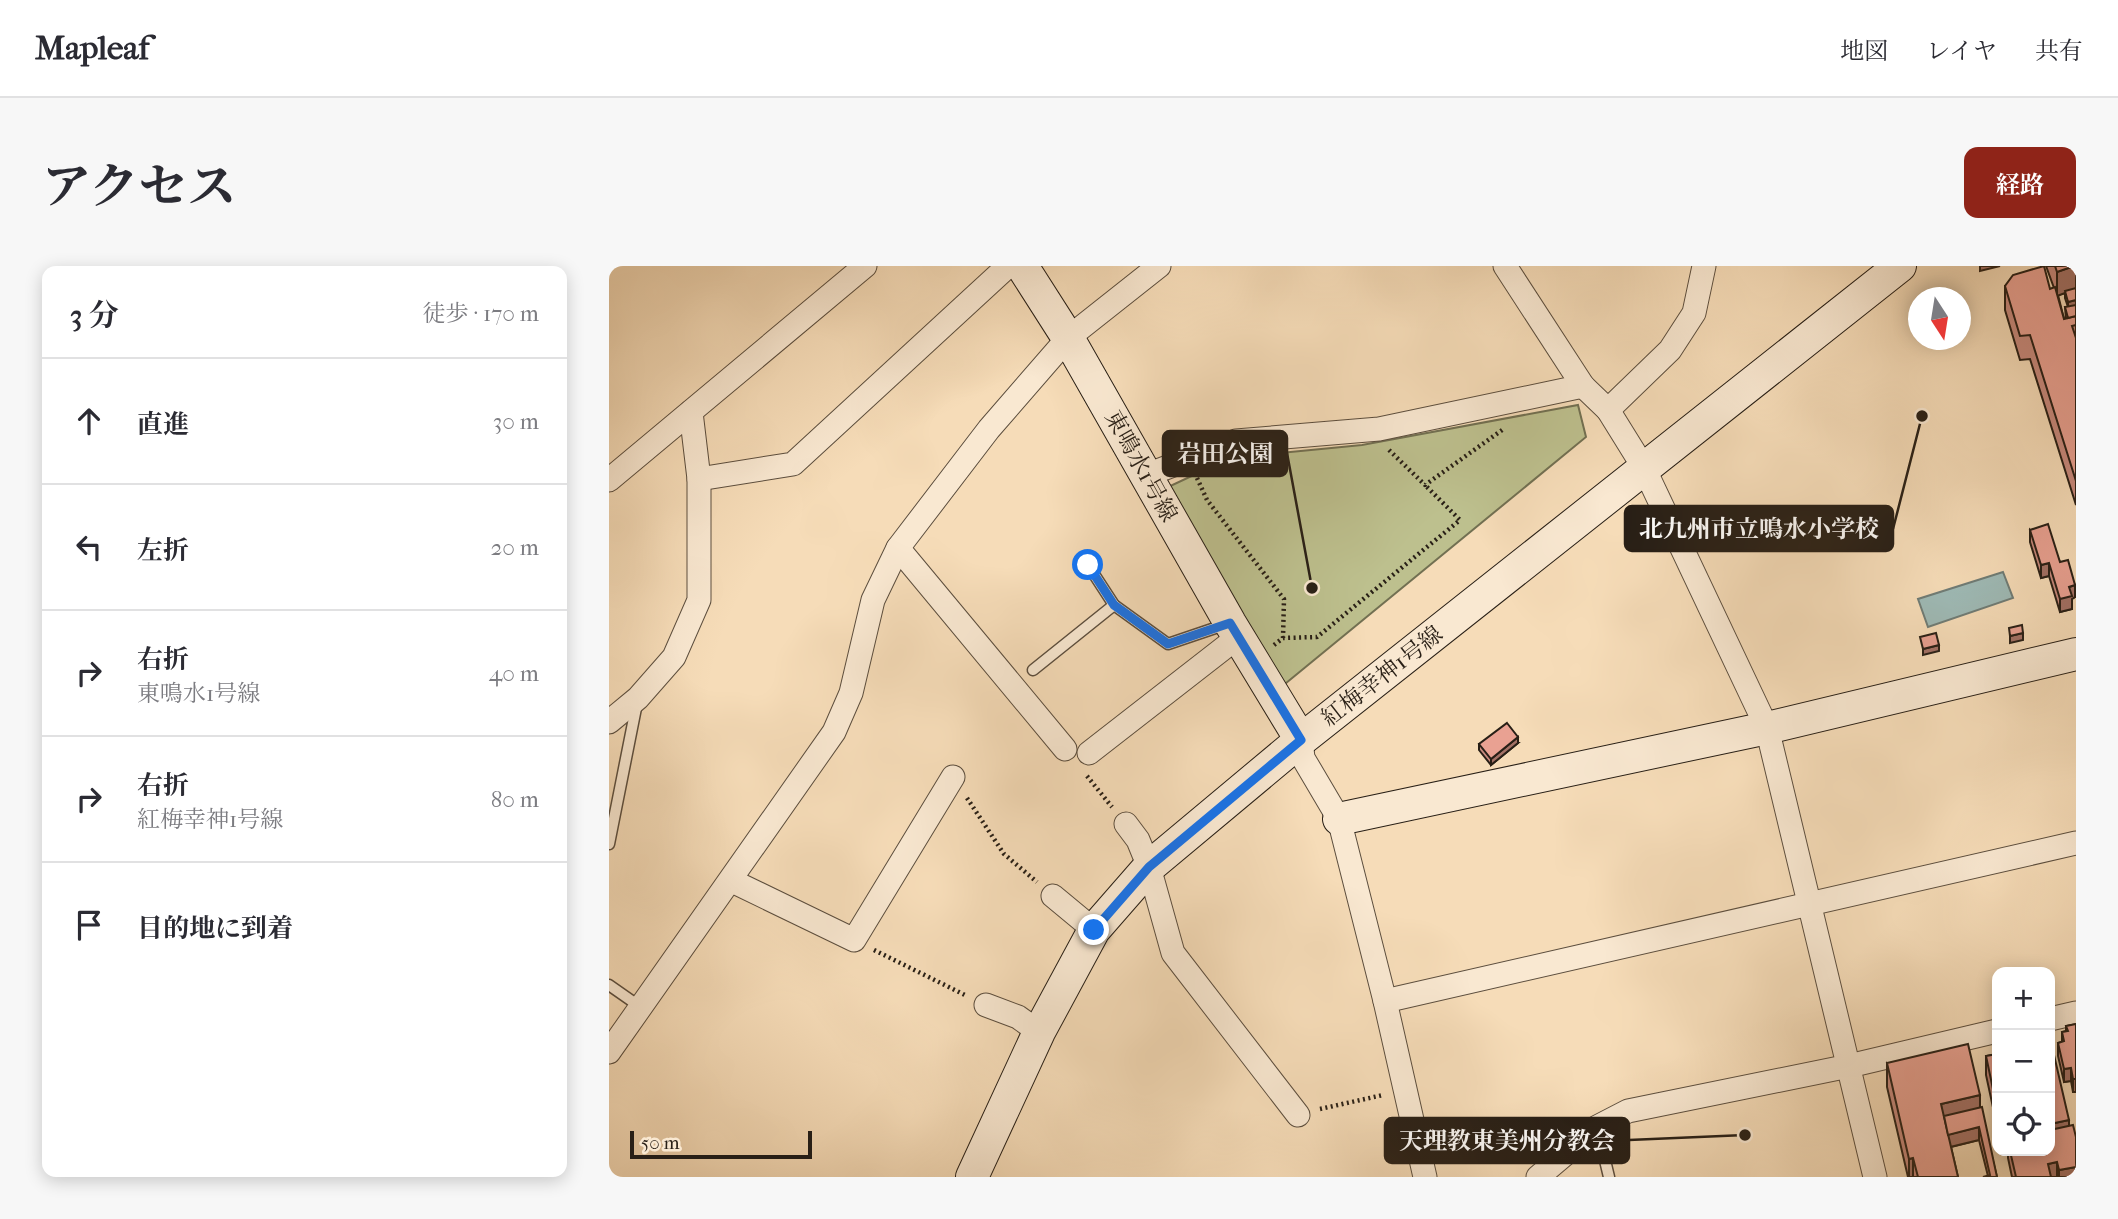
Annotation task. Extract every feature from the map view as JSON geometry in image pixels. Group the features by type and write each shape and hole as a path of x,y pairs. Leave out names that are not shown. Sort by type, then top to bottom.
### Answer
{"street":[{"path":"609,480 865,266"},
{"path":"699,479 793,464 1008,266"},
{"name":"東鳴水1号線","path":"1022,266 1068,338 1234,630 1301,740"},
{"path":"609,1052 639,1006 732,881 834,732 851,692 873,600 898,548 989,429 1068,338 1160,266"},
{"path":"1505,266 1583,386 1608,410 1644,468 1767,728 1875,1177"},
{"path":"1608,410 1670,350 1694,313 1704,266"},
{"name":"紅梅幸神1号線","path":"972,1177 1039,1032 1094,930 1149,867 1301,740 1899,266"},
{"path":"1147,475 1235,441 1379,429 1583,386"},
{"path":"609,722 638,698 674,657 699,600 699,479 691,412"},
{"path":"898,548 1065,749"},
{"path":"1089,753 1234,630"},
{"path":"1339,819 1767,728 2076,654"},
{"path":"1301,740 1303,758 1339,819 1385,1001 1394,1092 1425,1177"},
{"path":"732,881 854,940 953,778"},
{"path":"1126,824 1138,840 1149,867 1173,953 1298,1115"},
{"path":"1385,1001 1810,906 2076,843"},
{"path":"1053,896 1094,930"},
{"path":"986,1006 1018,1017 1039,1032"},
{"path":"2055,1018 2076,1013"},
{"path":"1538,1177 1597,1127 1628,1111 1849,1066 1992,1032"}],"lane":[{"path":"1088,565 1114,605 1168,644 1234,630"},
{"path":"1033,670 1114,605"},
{"path":"609,844 638,698"},
{"path":"609,985 639,1006"},
{"path":"1597,1127 1609,1177"}],"path":[{"path":"1425,485 1513,422"},
{"path":"1254,664 1283,638 1317,637 1460,520 1384,445 1379,429"},
{"path":"1188,458 1207,500 1284,599 1283,638"},
{"path":"1065,749 1126,824"},
{"path":"953,778 1004,854 1053,896"},
{"path":"854,940 986,1006"},
{"path":"1298,1115 1394,1092"}],"green space":[{"path":"1578,405 1586,437 1280,688 1166,488 1230,458 1362,445"}],"water":[{"path":"2003,572 2013,598 1928,627 1918,599"}],"building":[{"path":"2044,266 2050,289 2055,287 2064,319 2076,316 2076,325 2072,326 2076,338 2076,481 2030,335 2020,336 2005,286 2013,275"},
{"path":"2055,266 2074,266 2057,272"},
{"path":"2076,288 2076,300 2068,302 2065,291"},
{"path":"2076,305 2076,316 2068,318 2065,307"},
{"path":"2048,524 2060,562 2068,560 2075,585 2069,587 2072,596 2060,599 2049,563 2041,565 2030,530"},
{"path":"2022,625 2023,633 2010,636 2009,628"},
{"path":"1936,633 1939,645 1923,649 1920,637"},
{"path":"1507,723 1518,737 1491,759 1479,744"},
{"path":"2076,1024 2076,1079 2073,1079 2071,1068 2064,1069 2058,1043 2064,1041 2062,1032 2068,1031 2066,1026"},
{"path":"1968,1044 1980,1095 1941,1104 1958,1177 1918,1177 1913,1158 1909,1159 1887,1063"},
{"path":"1992,1055 1992,1084 1986,1056"},
{"path":"2055,1059 2069,1120 2055,1123"},
{"path":"1982,1107 1997,1177 1983,1177 1990,1175 1979,1127 1948,1135 1944,1116"},
{"path":"2073,1125 2076,1137 2076,1167 2059,1170 2057,1162 2048,1164 2051,1177 2016,1177 2011,1156 2055,1156 2055,1129"}],"place":[{"name":"北九州市立鳴水小学校","path":"1922,416"},
{"name":"岩田公園","path":"1312,588"},
{"name":"天理教東美州分教会","path":"1745,1135"}],"route":[{"path":"1088,565 1114,605 1168,644 1230,623 1301,740 1149,867 1094,930"}]}
